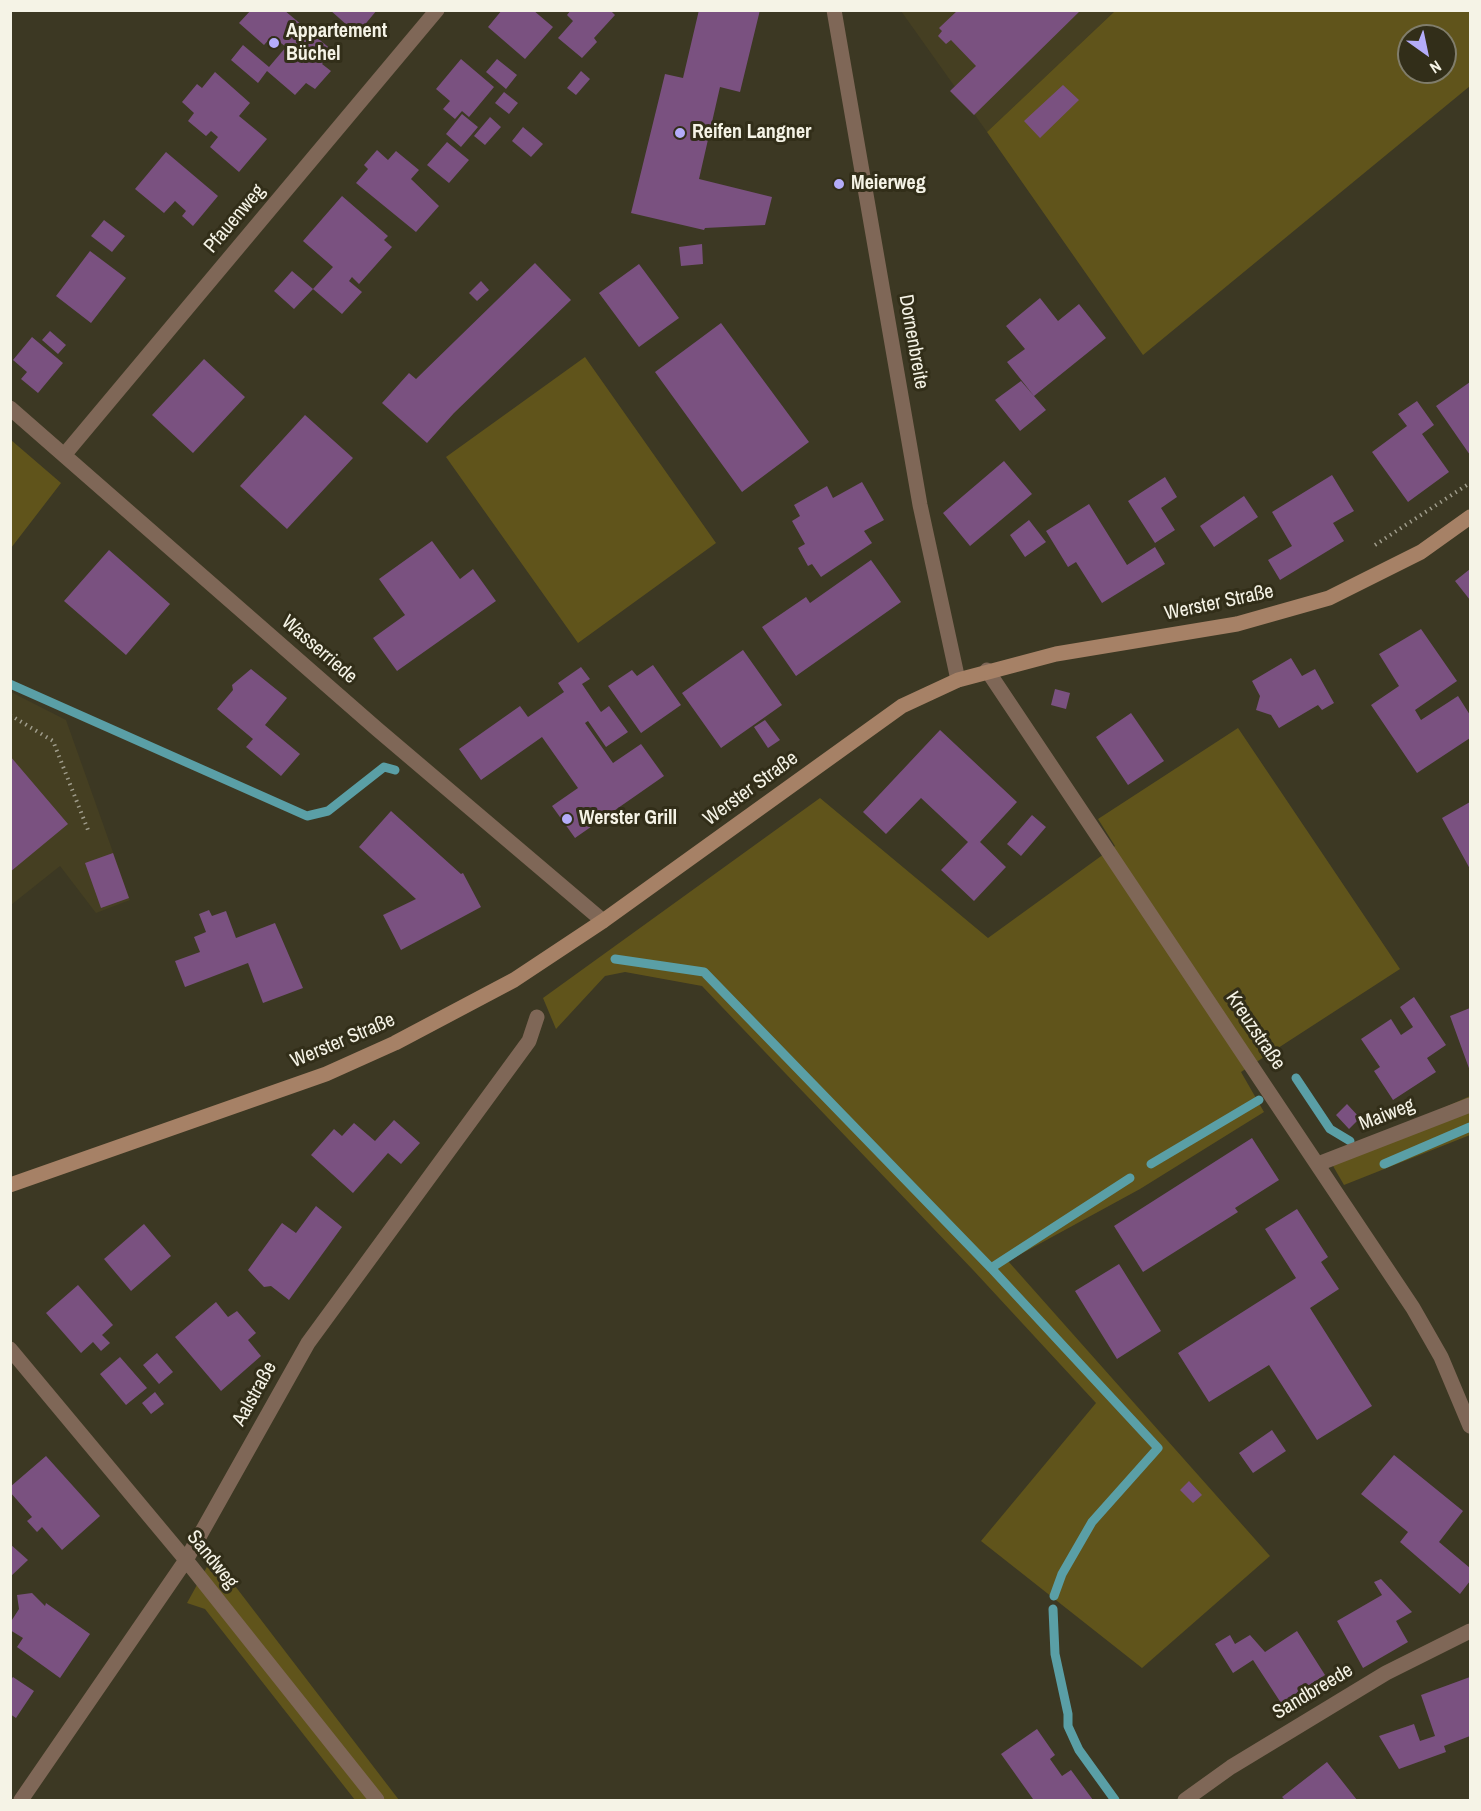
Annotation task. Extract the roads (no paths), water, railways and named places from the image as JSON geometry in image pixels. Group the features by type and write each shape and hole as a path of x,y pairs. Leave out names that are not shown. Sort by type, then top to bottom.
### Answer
{"main road":[{"name":"Werster Straße","path":"10,1185 326,1074 395,1043 514,980 603,921 902,706 958,680 987,670 1056,654 1237,624 1329,598 1421,552 1470,517"}],"street":[{"name":"Pfauenweg","path":"65,454 437,10"},
{"name":"Dornenbreite","path":"834,10 920,505 958,680"},
{"name":"Wasserriede","path":"10,408 377,729 603,921"},
{"name":"Kreuzstraße","path":"987,670 1413,1308 1441,1357 1470,1426"},
{"name":"Aalstraße","path":"21,1800 186,1560 308,1343 530,1041 537,1017"},
{"name":"Maiweg","path":"1318,1164 1470,1105"},
{"name":"Sandweg","path":"10,1349 186,1560 378,1800"},
{"name":"Sandbreede","path":"1185,1800 1230,1767 1377,1678 1470,1631"}],"waterway":[{"path":"10,684 307,816 328,811 384,767 395,770"},
{"path":"615,959 704,972 991,1268 1130,1178"},
{"path":"1296,1078 1330,1129 1350,1141"},
{"path":"1151,1164 1259,1100"},
{"path":"1384,1164 1470,1127"},
{"path":"991,1268 1158,1448 1092,1522 1062,1574 1054,1596"},
{"path":"1053,1609 1055,1654 1068,1714 1068,1726 1079,1750 1115,1800"}],"place":[{"name":"Appartement Büchel","path":"274,43"},
{"name":"Reifen Langner","path":"680,133"},
{"name":"Meierweg","path":"839,184"},
{"name":"Werster Grill","path":"567,819"}]}
